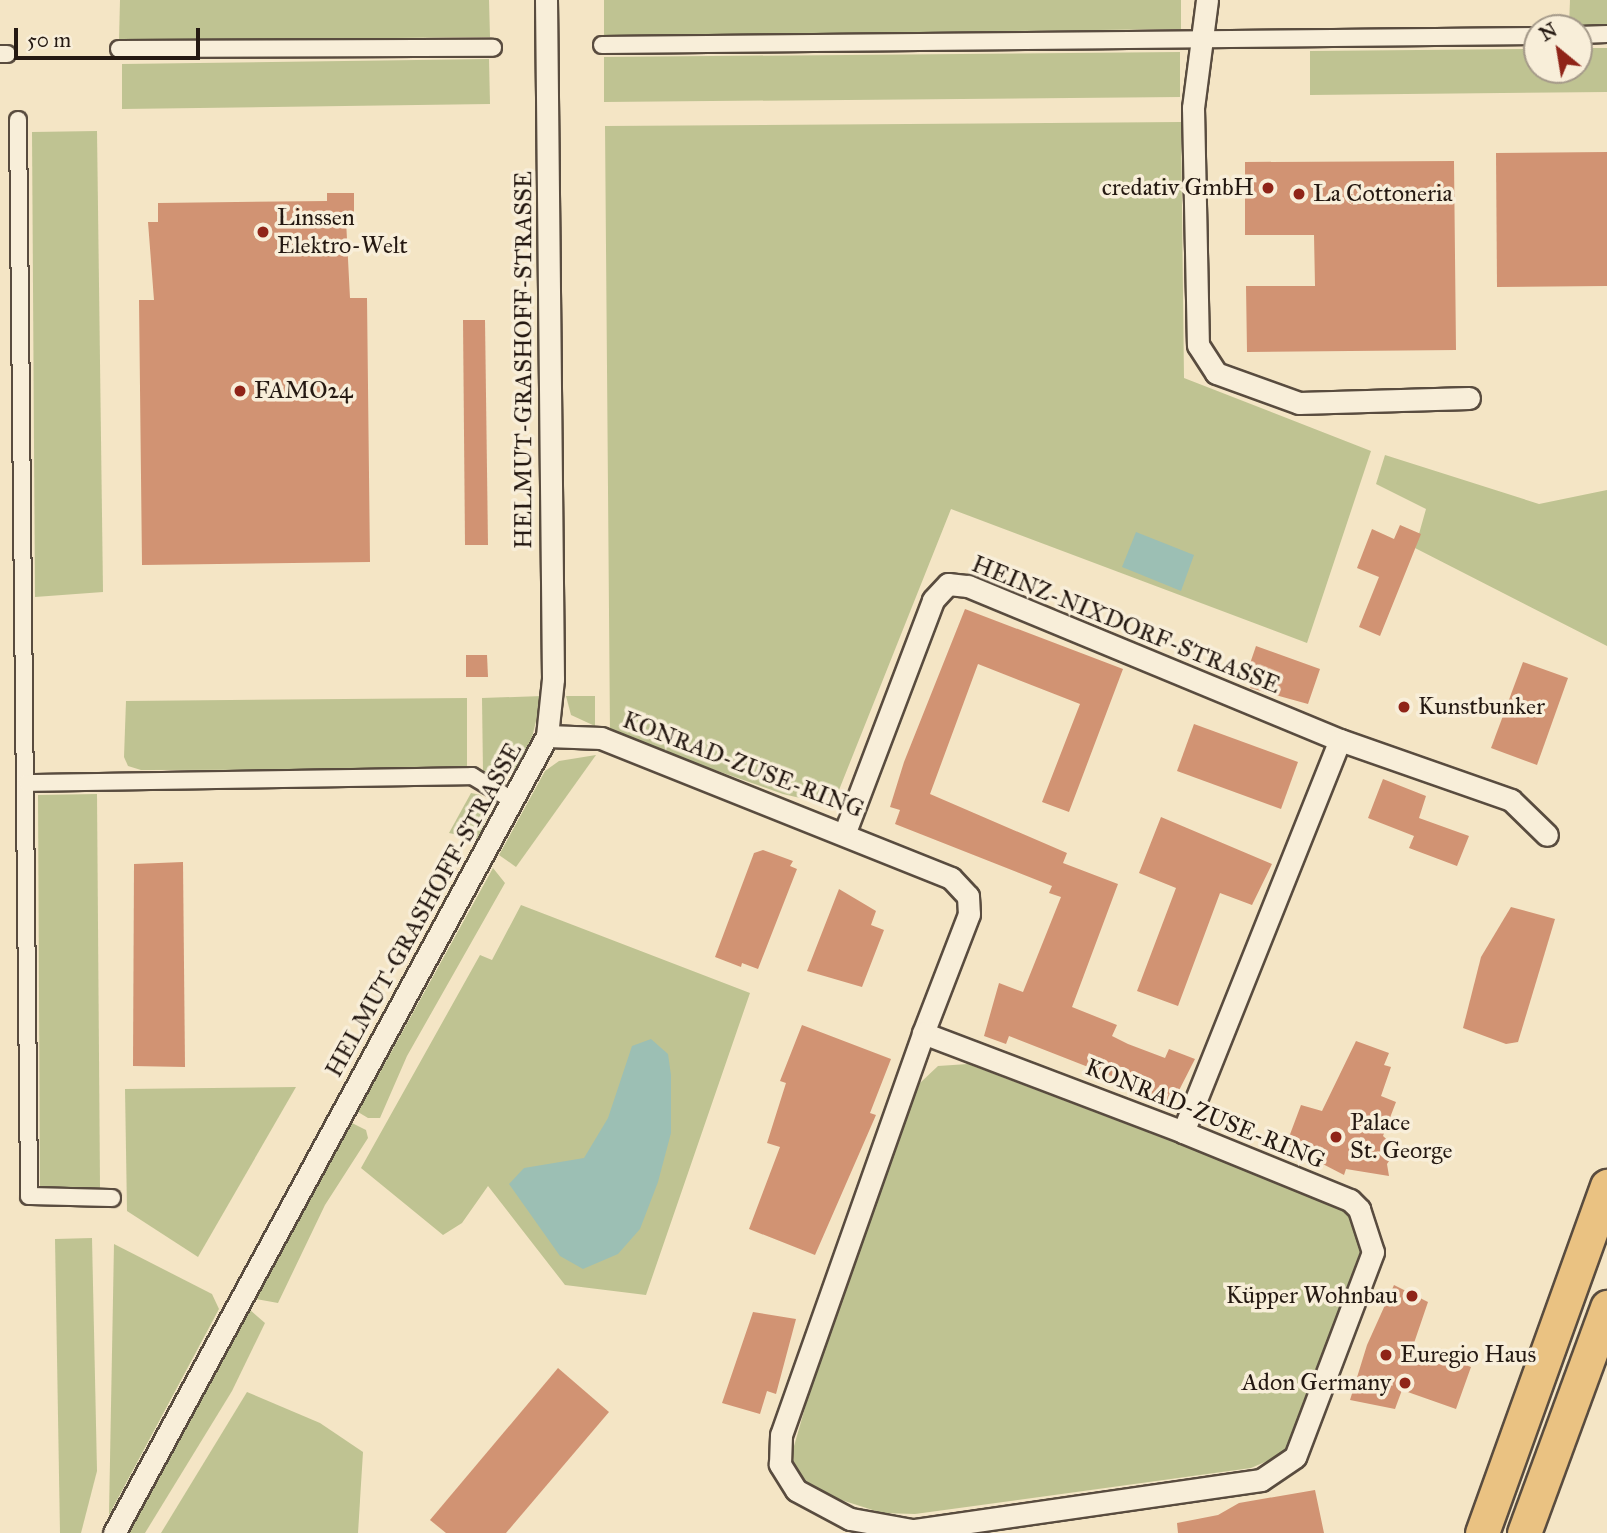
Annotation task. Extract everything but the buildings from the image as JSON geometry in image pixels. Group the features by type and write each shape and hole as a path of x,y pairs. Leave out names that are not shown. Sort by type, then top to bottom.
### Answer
{"main road":[{"path":"1482,1533 1607,1186"},
{"path":"1524,1533 1607,1307"}],"street":[{"name":"HELMUT-GRASHOFF-STRASSE","path":"114,1533 547,736 553,679 546,0"},
{"path":"1207,0 1193,108 1198,345 1216,373 1299,403 1469,398"},
{"path":"1203,38 1220,0"},
{"path":"602,45 1523,36"},
{"path":"118,49 493,48"},
{"path":"18,120 27,783 29,1196 112,1198"},
{"name":"HEINZ-NIXDORF-STRASSE","path":"845,832 933,600 948,584 968,586 1340,740 1511,800 1547,835"},
{"name":"KONRAD-ZUSE-RING","path":"547,736 601,738 845,832 951,878 968,897 969,914 923,1033 847,1239 779,1450 783,1474 806,1500 850,1519 912,1531 1261,1480 1294,1457 1373,1252 1371,1235 1350,1200 1183,1132 923,1033"},
{"path":"1183,1132 1340,740"},
{"path":"27,783 472,776 514,801"}],"green space":[{"path":"120,0 489,0 490,37 119,41"},
{"path":"604,0 1181,0 1181,29 604,36"},
{"path":"1570,0 1607,0 1607,26 1593,26 1593,14 1569,14"},
{"path":"1593,48 1607,48 1607,92 1310,95 1310,51 1523,49 1523,84 1593,84"},
{"path":"1180,52 1180,97 604,102 604,57"},
{"path":"489,59 490,104 122,109 122,64"},
{"path":"1181,122 1184,378 1371,451 1307,643 951,509 839,790 813,801 783,794 610,733 605,126"},
{"path":"97,131 103,592 35,597 32,132"},
{"path":"1385,455 1539,504 1607,490 1607,646 1415,548 1426,509 1376,484"},
{"path":"542,696 530,746 517,769 491,777 483,773 482,698"},
{"path":"566,696 595,696 595,726 571,715"},
{"path":"467,698 467,769 141,770 128,766 124,757 126,701"},
{"path":"596,755 516,867 499,855 545,771 559,761"},
{"path":"471,793 481,795 490,810 478,839 449,833"},
{"path":"97,794 100,1188 40,1188 38,795"},
{"path":"493,868 505,883 407,1056 380,1118 368,1118 358,1112"},
{"path":"521,905 750,993 646,1295 565,1285 488,1186 462,1223 443,1235 361,1168 480,955 492,960"},
{"path":"968,1064 1335,1203 1350,1217 1363,1244 1286,1453 1251,1468 915,1514 882,1513 807,1489 790,1460 849,1255 920,1083 938,1066"},
{"path":"296,1087 198,1257 127,1211 125,1089"},
{"path":"352,1123 366,1130 368,1138 325,1205 278,1303 256,1299"},
{"path":"92,1238 97,1471 81,1533 60,1533 55,1239"},
{"path":"114,1244 212,1294 219,1309 109,1515"},
{"path":"249,1309 265,1323 232,1391 145,1533 127,1533"},
{"path":"247,1392 320,1423 363,1452 358,1533 161,1533"}],"water":[{"path":"1136,532 1194,555 1181,591 1122,567"},
{"path":"651,1039 668,1054 671,1075 671,1133 658,1182 640,1229 618,1254 583,1269 560,1256 509,1184 524,1168 584,1158 608,1118 632,1046"}],"place":[{"name":"credativ GmbH","path":"1268,188"},
{"name":"La Cottoneria","path":"1299,194"},
{"name":"Linssen Elektro-Welt","path":"263,232"},
{"name":"FAMO24","path":"240,391"},
{"name":"Kunstbunker","path":"1404,707"},
{"name":"Palace St. George","path":"1336,1137"},
{"name":"Küpper Wohnbau","path":"1412,1296"},
{"name":"Euregio Haus","path":"1386,1355"},
{"name":"Adon Germany","path":"1405,1383"}]}
